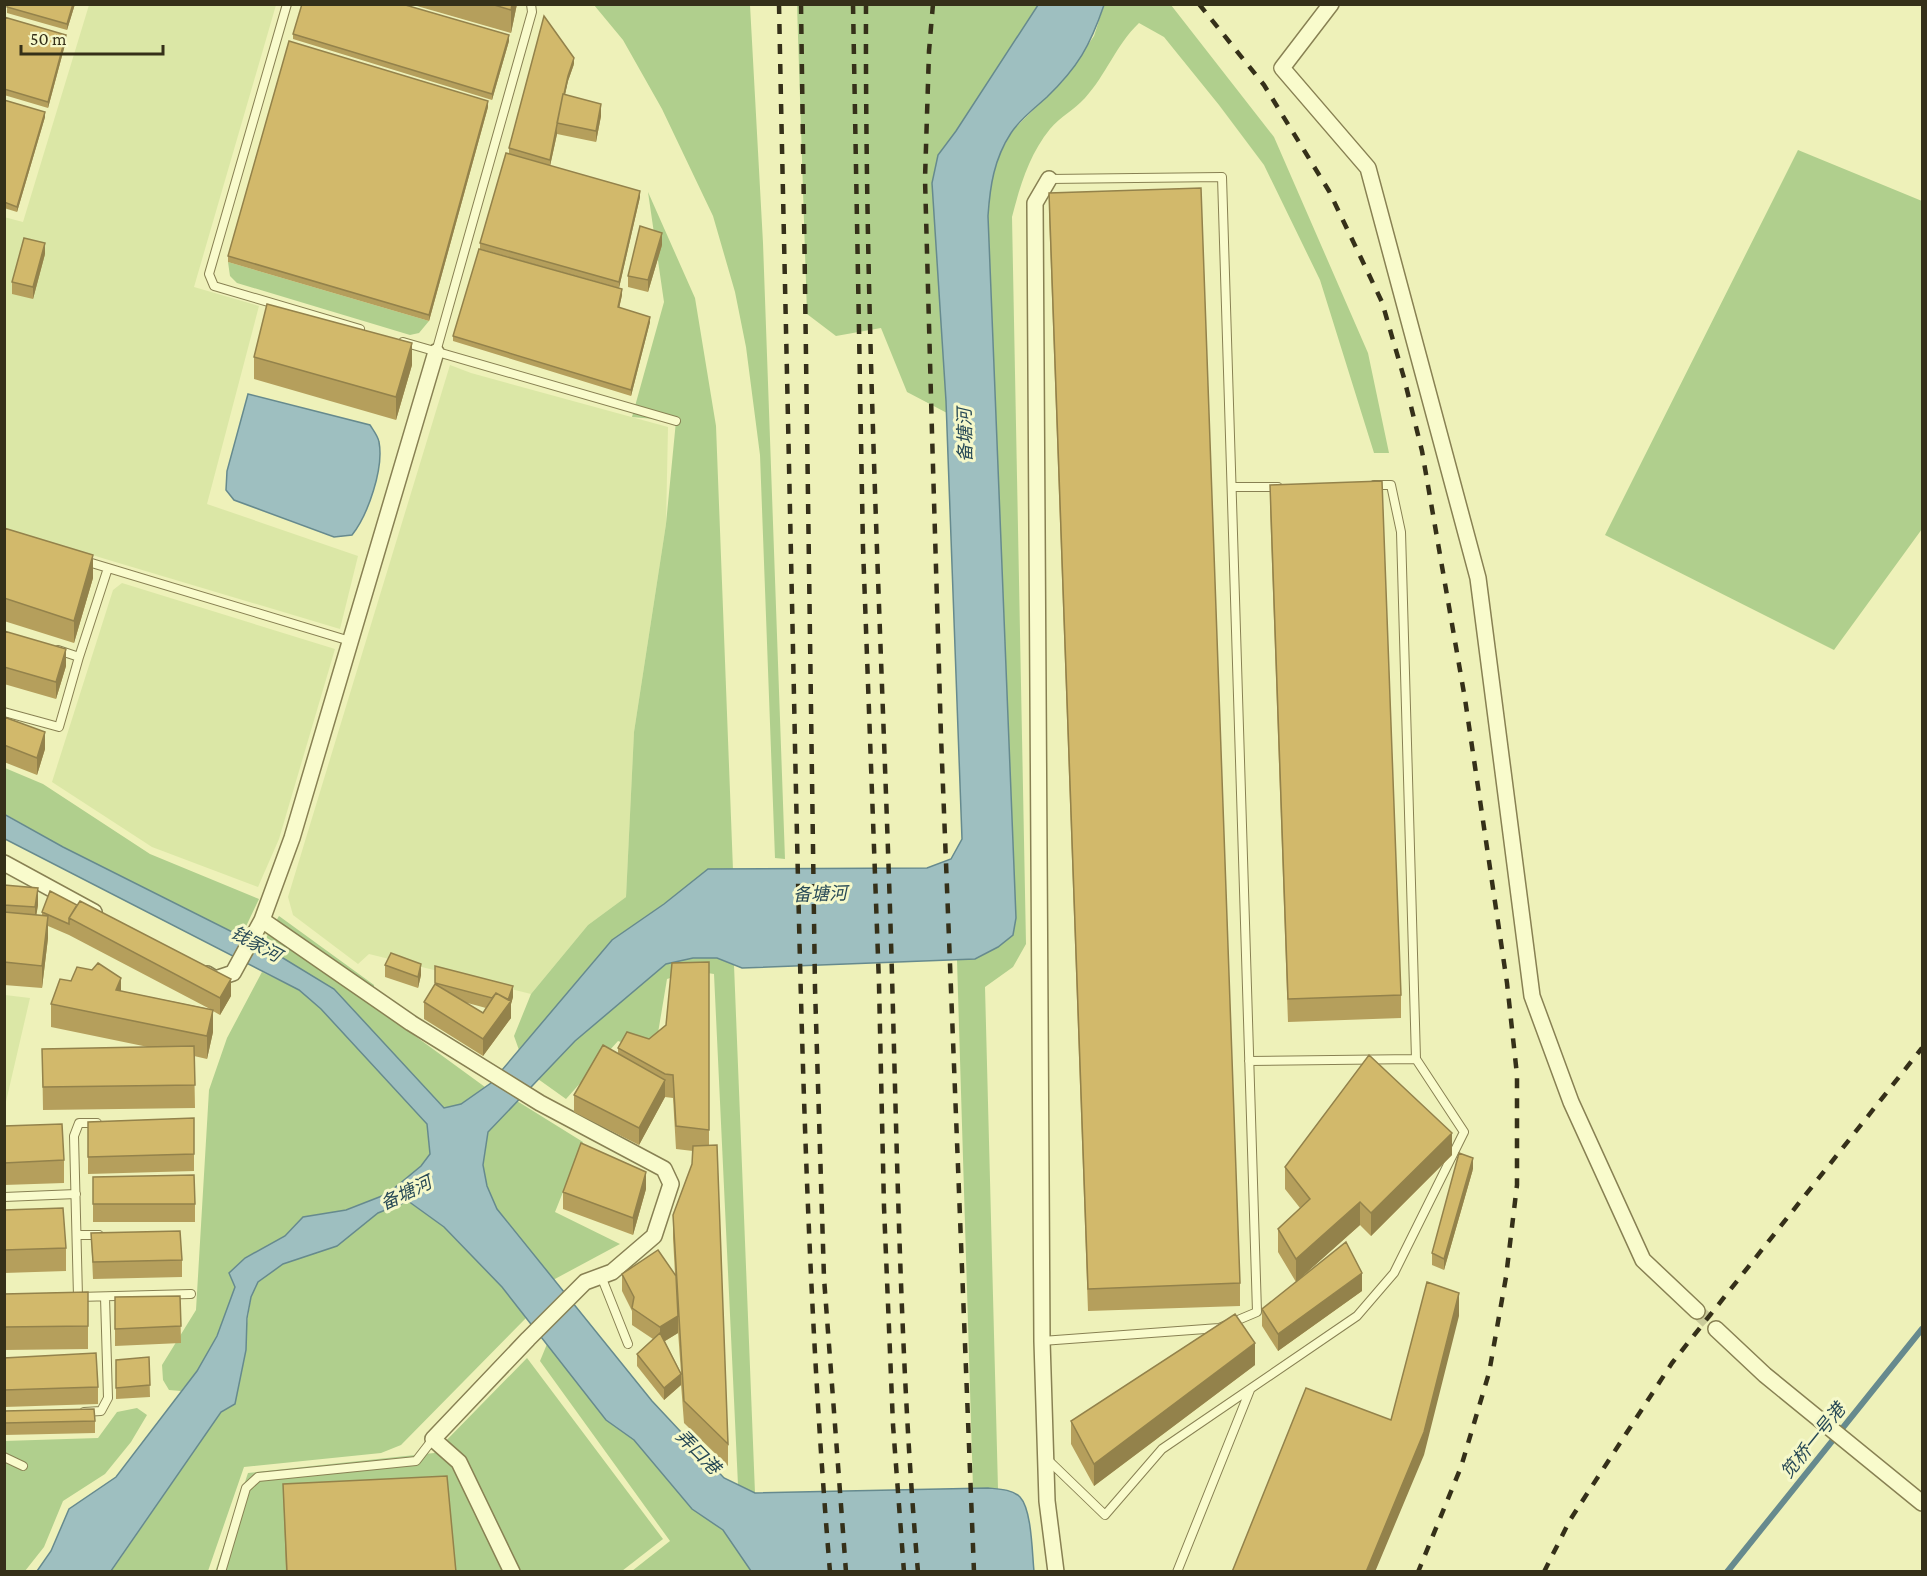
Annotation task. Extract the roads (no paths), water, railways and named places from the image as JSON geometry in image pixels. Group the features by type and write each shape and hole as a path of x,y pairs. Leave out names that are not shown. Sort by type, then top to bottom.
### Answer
{"street":[{"path":"1331,4 1282,68 1368,168 1478,578 1532,996 1571,1102 1643,1260 1697,1311"},
{"path":"1049,179 1035,202 1042,1341 1047,1501 1056,1572"},
{"path":"195,968 215,979 232,973 262,920 292,838 436,352"},
{"path":"4,864 105,918"},
{"path":"262,920 382,1005 540,1103 664,1169 671,1184 654,1236 612,1272 585,1282 433,1439 459,1462 512,1572"},
{"path":"1716,1329 1765,1375 1923,1503"}],"lane":[{"path":"287,4 209,274 214,286 369,332"},
{"path":"436,352 532,12 531,4"},
{"path":"1042,1341 1219,1328 1257,1312 1222,177 1049,179"},
{"path":"391,338 676,421"},
{"path":"1046,1458 1105,1515 1162,1449 1357,1316 1400,1263 1464,1132 1416,1059 1401,532 1391,485 1368,485"},
{"path":"1232,487 1288,486"},
{"path":"77,559 350,641"},
{"path":"4,712 58,727 108,568"},
{"path":"47,647 79,657"},
{"path":"1249,1061 1416,1059"},
{"path":"78,1297 74,1136 79,1123 101,1122"},
{"path":"63,1136 74,1136"},
{"path":"4,1197 76,1194"},
{"path":"77,1234 109,1235"},
{"path":"601,1276 628,1344"},
{"path":"68,1298 191,1294"},
{"path":"80,1412 101,1411 108,1398 105,1297"},
{"path":"95,1357 107,1357"},
{"path":"1177,1572 1250,1389"},
{"path":"221,1572 246,1488 258,1477 416,1461 433,1439"},
{"path":"4,1457 23,1466"}],"water":[{"path":"1038,5 1104,5 1094,32 1075,66 1047,97 1018,123 1005,143 994,173 989,205 1016,918 1013,935 998,947 975,959 742,968 717,958 693,958 666,964 575,1041 488,1132 483,1165 487,1186 497,1209 652,1401 724,1478 755,1493 988,1488 1009,1491 1020,1497 1027,1512 1034,1571 751,1571 723,1530 692,1509 634,1440 606,1420 502,1287 444,1227 408,1201 378,1213 337,1246 283,1264 258,1282 251,1297 247,1318 246,1350 235,1404 221,1412 111,1571 37,1571 51,1551 69,1509 116,1477 197,1371 217,1336 235,1287 229,1273 245,1258 285,1236 303,1217 346,1210 387,1194 421,1166 430,1154 427,1124 321,1009 299,990 5,839 4,814 63,847 278,955 334,989 444,1108 461,1104 491,1083 612,940 664,904 708,869 927,868 951,859 962,839 946,401 932,183 938,155"},
{"path":"248,394 370,425 379,442 377,478 364,516 352,535 334,537 234,500 226,490 227,471"}],"waterway":[{"name":"笕桥一号港","path":"1727,1572 1922,1329"}],"tunnel":[{"path":"1697,1311 1716,1329"}],"railway":[{"path":"779,4 803,1055 810,1262 830,1572"},
{"path":"801,4 815,988 824,1278 846,1572"},
{"path":"853,4 863,547 879,984 884,1207 893,1425 904,1572"},
{"path":"866,4 870,332 899,1226 906,1399 918,1572"},
{"path":"933,4 929,51 925,179 941,736 974,1572"},
{"path":"1199,4 1264,85 1329,191 1382,302 1422,451 1465,699 1507,983 1517,1075 1517,1185 1506,1277 1489,1373 1461,1467 1418,1572"},
{"path":"1544,1572 1570,1520 1672,1363 1922,1048"}],"water label":[{"name":"备塘河","path":"965,435"},
{"name":"备塘河","path":"820,894"},
{"name":"钱家河","path":"256,944"},
{"name":"备塘河","path":"406,1193"},
{"name":"弄口港","path":"698,1452"}]}
